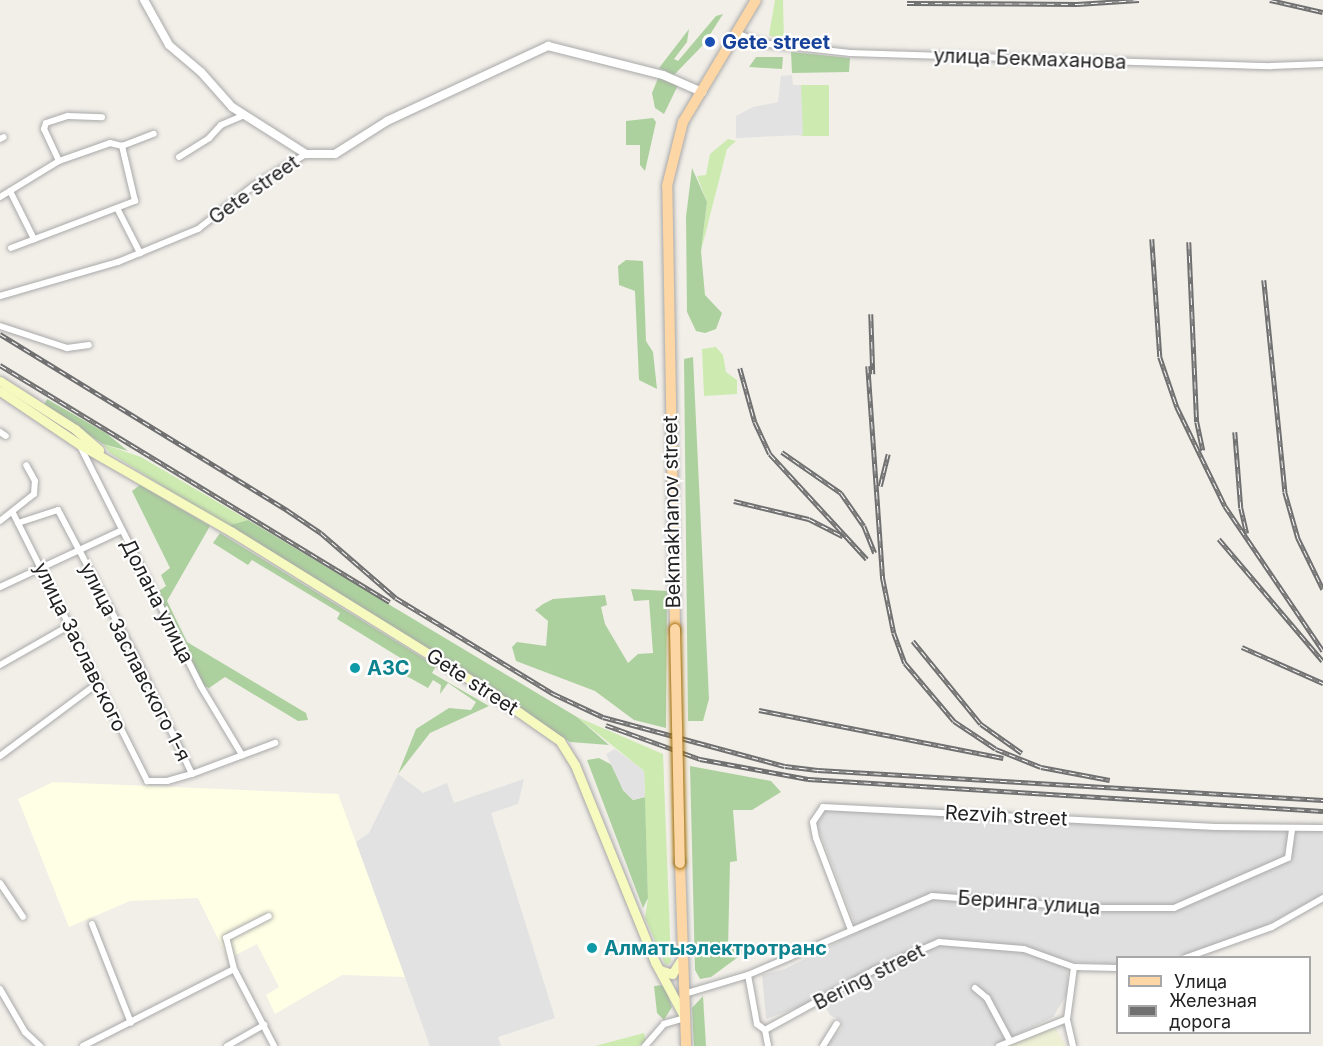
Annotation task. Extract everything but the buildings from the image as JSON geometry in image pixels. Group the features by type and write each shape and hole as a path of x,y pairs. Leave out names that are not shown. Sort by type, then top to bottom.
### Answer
{"main road":[{"name":"Bekmakhanov street","path":"686,1046 675,629 668,186 676,138 702,92 740,34 756,0"},
{"path":"0,381 75,429 110,459"},
{"path":"0,391 79,444 110,459"},
{"name":"Gete street","path":"110,459 483,688 560,741 575,765 659,968 685,1018"},
{"path":"659,968 672,974 683,957"}],"street":[{"path":"144,0 169,45 242,116 255,119 306,154"},
{"name":"улица Бекмаханова","path":"740,34 760,43 850,53 1271,66 1323,64"},
{"name":"Gete street","path":"0,296 140,253 198,229 253,186 306,154 335,154 387,121 548,46 663,75 702,92"},
{"path":"59,161 44,129 46,123 68,116 102,117"},
{"path":"179,157 209,138 221,125 242,116"},
{"path":"0,197 59,161 110,143 122,146 154,134"},
{"path":"11,248 117,208 137,197 122,146"},
{"path":"10,191 34,239"},
{"path":"117,208 140,253"},
{"path":"0,326 67,348 88,345"},
{"name":"Долана улица","path":"79,444 120,531 242,754"},
{"path":"0,521 13,513 36,488 26,465"},
{"name":"улица Заславского 1-я","path":"18,523 57,509 135,656 192,774"},
{"name":"улица Заславского","path":"13,513 147,781 167,781 192,774"},
{"path":"0,587 120,531"},
{"path":"0,665 70,625"},
{"path":"0,756 98,683"},
{"path":"192,774 275,743"},
{"name":"Rezvih street","path":"851,930 816,838 813,822 823,807 1292,830 1323,828"},
{"name":"Беринга улица","path":"684,993 748,975 932,896 1092,908 1174,908 1288,858 1292,830"},
{"path":"0,883 23,917"},
{"path":"1188,956 1272,927 1323,898"},
{"path":"269,916 226,938 234,969 274,1046"},
{"path":"92,924 131,1023"},
{"name":"Bering street","path":"765,1030 874,970 939,942 1024,949 1074,968 1116,968"},
{"path":"1073,1046 1066,1019 1074,968"},
{"path":"88,1045 234,969"},
{"path":"748,975 757,1023 765,1030 768,1046"},
{"path":"975,988 987,999 1010,1041"},
{"path":"0,989 36,1045"},
{"path":"645,1046 664,1024 685,1018"},
{"path":"999,1046 1066,1019"},
{"path":"823,1046 837,1024"},
{"path":"227,1046 264,1025"}],"shaded area":[{"path":"792,75 793,85 801,85 803,135 736,138 736,116 753,107 778,102 781,76"},
{"path":"615,749 644,771 645,797 633,800 623,790 606,754"},
{"path":"398,774 423,793 447,783 454,803 524,779 518,804 491,813 555,1018 498,1037 501,1046 430,1046 356,842 369,833"},
{"path":"53,782 338,794 406,977 342,975 275,1014 266,995 279,987 257,944 228,959 198,898 130,901 69,927 18,799"},
{"path":"825,810 1266,831 1323,830 1323,895 1253,932 1180,956 1116,956 1116,964 1067,962 1068,992 1053,1017 993,1046 826,1046 842,1028 841,1021 830,1015 821,999 766,1019 762,975 785,969 858,932 817,825"},
{"path":"1054,1026 1066,1046 1006,1046"}],"green space":[{"path":"775,0 783,0 784,42 769,35"},
{"path":"723,14 704,44 674,75 659,68 689,29 687,42 674,59 678,61 716,16"},
{"path":"791,52 850,58 849,72 792,73"},
{"path":"756,57 783,57 782,69 749,67"},
{"path":"659,76 679,83 664,114 655,108 652,93"},
{"path":"801,85 829,85 829,136 801,136"},
{"path":"653,118 656,122 645,171 640,165 640,145 626,145 626,121"},
{"path":"728,139 736,141 727,149 701,251 707,202 697,176 706,175 710,154"},
{"path":"692,168 707,202 701,251 705,295 722,313 716,329 705,333 696,331 687,312 686,217"},
{"path":"626,260 643,261 646,341 653,352 657,389 639,380 635,291 619,285 618,266"},
{"path":"716,347 723,355 726,372 737,380 737,394 704,396 702,349"},
{"path":"693,357 709,699 703,721 688,721 684,359"},
{"path":"47,399 106,433 128,451 103,444 44,405"},
{"path":"103,444 141,457 248,520 226,526 110,453"},
{"path":"140,485 210,526 167,601 187,642 306,713 308,720 298,721 225,677 209,688 197,683 156,604 156,593 166,586 161,575 170,568 132,491"},
{"path":"248,520 577,717 609,745 570,742 226,526"},
{"path":"220,533 436,666 432,673 489,706 430,733 398,774 416,729 449,708 471,710 476,702 448,683 440,694 441,685 433,680 428,688 401,673 407,662 337,619 340,613 252,560 248,565 213,543"},
{"path":"631,589 667,591 666,728 634,720 595,691 516,661 512,647 517,642 546,646 548,621 535,610 543,604 553,599 605,595 607,605 601,607 605,624 628,663 638,654 653,653 649,600 634,601"},
{"path":"577,717 663,754 671,962 666,966 645,918 648,898 644,771"},
{"path":"599,758 614,766 623,790 633,800 645,797 648,898 643,908 587,760"},
{"path":"690,766 771,781 781,792 752,810 733,810 737,861 730,862 728,949 749,949 711,977 700,979 695,970"},
{"path":"664,985 672,1007 664,1020 657,1013 654,986"},
{"path":"703,996 706,1046 694,1046 692,1008"},
{"path":"644,1033 646,1042 638,1046 595,1046"}],"railway":[{"path":"907,3 1077,4 1139,0"},
{"path":"1270,0 1323,12"},
{"path":"1152,239 1160,357 1177,407 1225,506 1323,651"},
{"path":"1189,242 1197,422 1203,450"},
{"path":"1264,280 1285,492 1298,538 1323,589"},
{"path":"871,314 873,374"},
{"path":"0,334 287,510 321,533 396,598 554,694 603,717 785,766 818,770 1323,800"},
{"path":"0,365 390,602"},
{"path":"868,366 883,579 894,633 905,663 954,721 996,749 1041,767 1110,780"},
{"path":"740,368 755,422 770,454 867,559"},
{"path":"1235,432 1241,508 1247,533"},
{"path":"782,452 841,493 864,526 875,553"},
{"path":"880,486 888,454"},
{"path":"734,501 809,519 843,536"},
{"path":"1219,539 1323,661"},
{"path":"913,641 981,724 1022,753"},
{"path":"1242,647 1323,683"},
{"path":"759,710 1003,758"},
{"path":"606,725 700,759 808,779 1323,811"}],"place":[{"name":"Gete street","path":"710,42"},
{"name":"АЗС","path":"355,668"},
{"name":"Алматыэлектротранс","path":"592,948"}]}
